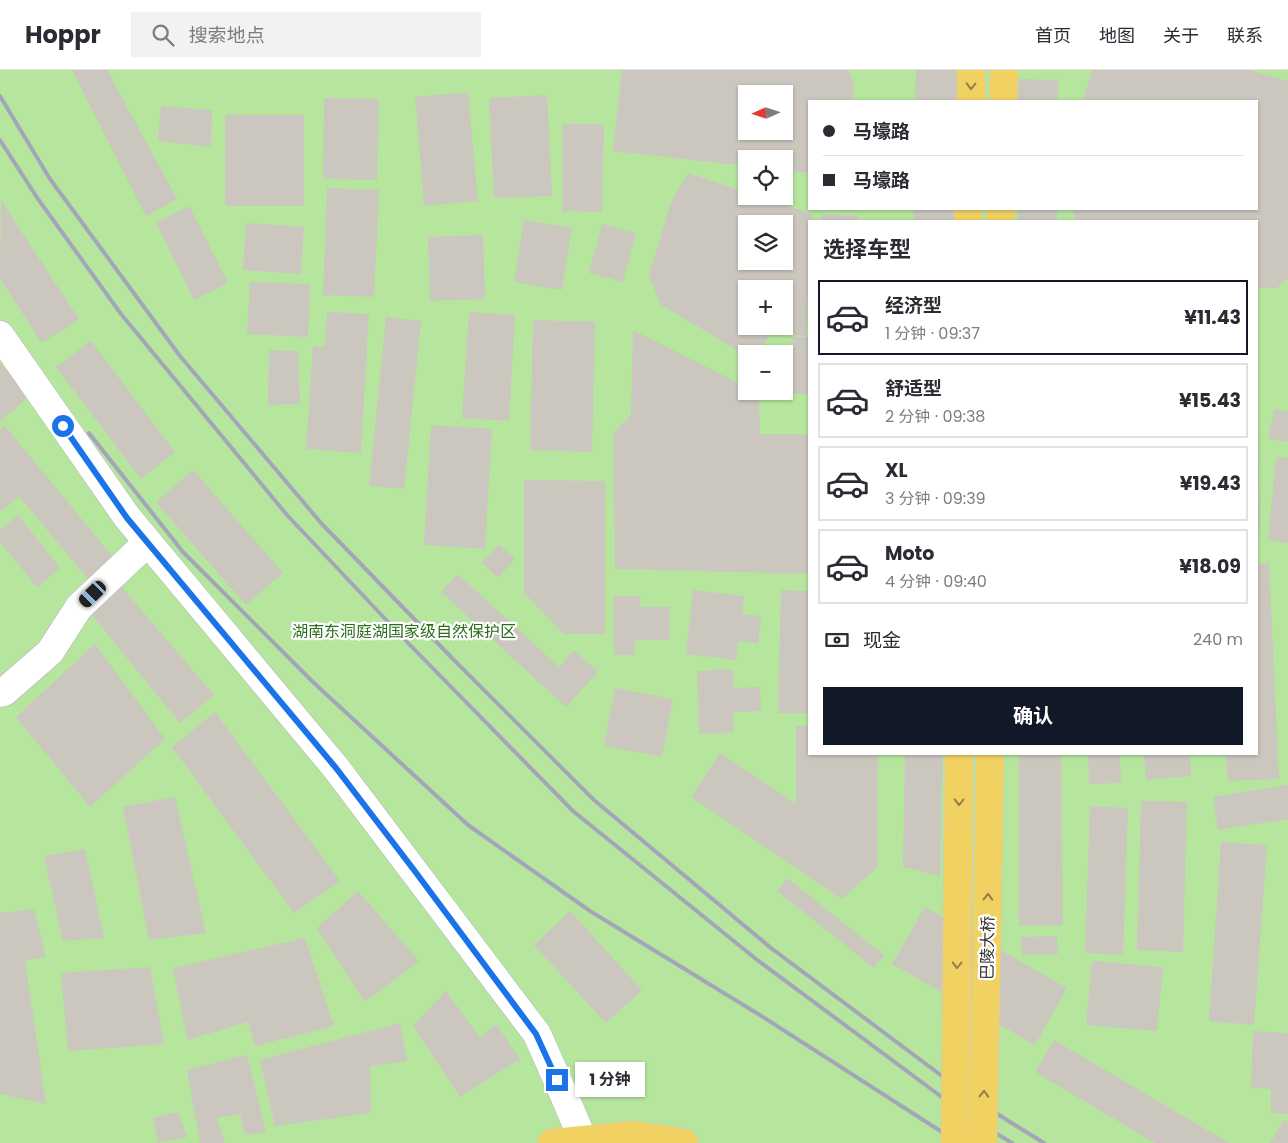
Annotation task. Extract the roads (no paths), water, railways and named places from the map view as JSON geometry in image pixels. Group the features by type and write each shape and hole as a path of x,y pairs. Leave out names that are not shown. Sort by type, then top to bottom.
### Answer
{"main road":[{"path":"971,100 972,70"},
{"path":"1003,100 1004,70"},
{"name":"巴陵大桥","path":"955,1143 959,755"},
{"name":"巴陵大桥","path":"984,1143 990,755"},
{"path":"552,1143 634,1135 684,1143"}],"street":[{"path":"0,335 127,518 336,768 536,1034 582,1140"},
{"path":"0,693 4,692 50,652 80,607 148,542"}],"railway":[{"path":"0,96 50,179 180,356 321,523 453,659 594,800 771,948 970,1097 1044,1143"},
{"path":"0,140 38,199 121,314 287,515 408,643 573,811 756,959 966,1115 1012,1143"},
{"path":"89,433 183,552 314,683 468,825 590,911 763,1017 959,1143"}],"park label":[{"name":"湖南东洞庭湖国家级自然保护区","path":"404,631"}]}
